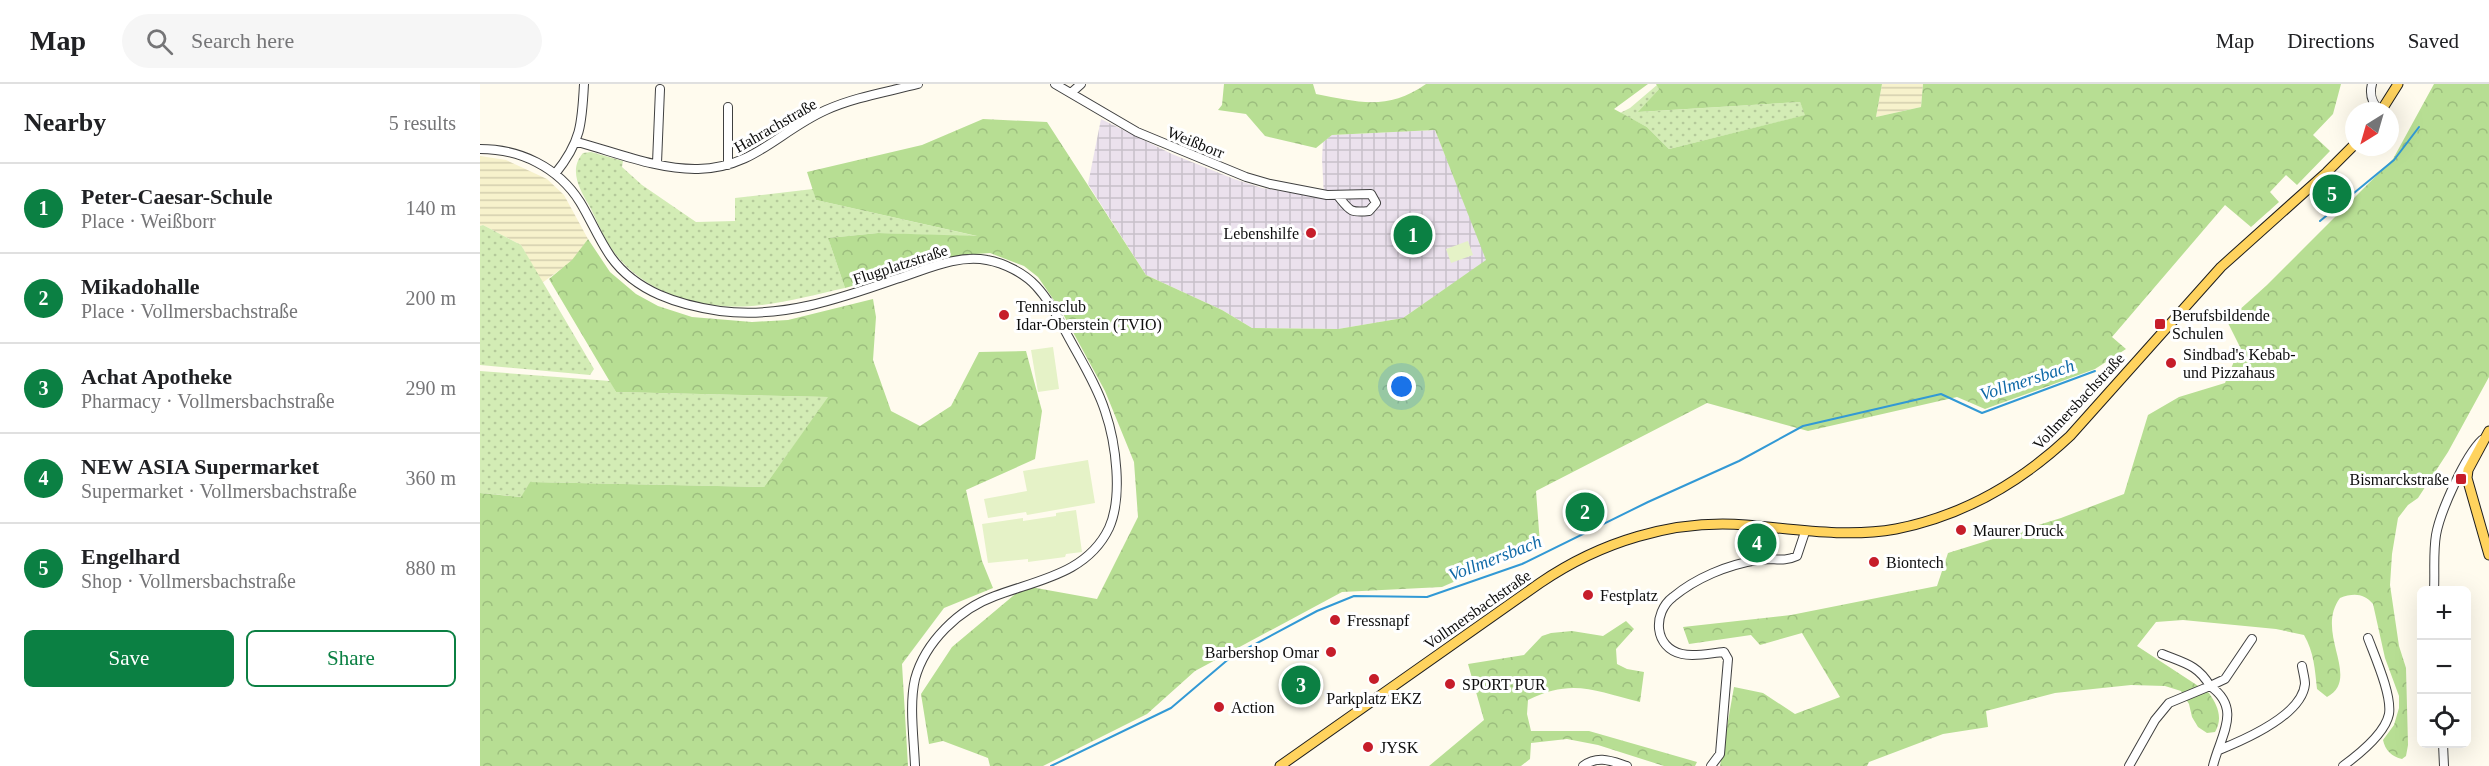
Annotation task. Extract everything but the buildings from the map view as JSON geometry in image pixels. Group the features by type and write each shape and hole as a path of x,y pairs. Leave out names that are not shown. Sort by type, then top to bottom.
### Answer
{"main road":[{"path":"2386,102 2398,84"},
{"name":"Vollmersbachstraße","path":"1280,766 1540,583 1589,554 1648,533 1674,528 1743,525 1805,532 1895,529 1976,503 2043,461 2077,428 2221,267 2345,154"},
{"path":"2487,434 2468,470 2467,478 2489,555"}],"street":[{"path":"555,174 577,142 584,84"},
{"name":"Hahrachstraße","path":"577,142 657,163 696,170 728,165 758,153 825,111 854,100 918,84"},
{"name":"Weißborr","path":"1055,84 1137,132 1198,158 1270,184 1338,196"},
{"path":"1071,93 1081,84"},
{"path":"2372,84 2370,92 2372,102"},
{"path":"657,163 660,89"},
{"path":"728,106 728,165"},
{"name":"Flugplatzstraße","path":"480,149 516,153 541,164 555,174 579,201 611,258 650,290 687,306 758,313 795,309 833,301 962,258 988,260 1018,271 1035,285 1056,314 1106,412 1116,462 1116,502 1109,529 1093,550 1076,566 1054,577 991,597 962,614 940,635 922,658 915,682 915,766"},
{"path":"2434,586 2436,536 2444,507 2473,448 2487,434"},
{"path":"1712,766 1720,754 1728,659 1724,652 1684,655 1674,651 1665,644 1659,632 1660,612 1671,598 1714,572 1757,560 1786,561 1797,556 1805,532"},
{"path":"2131,765 2155,720 2169,703 2225,679 2252,639"},
{"path":"2343,766 2365,750 2389,714 2387,696 2368,639"},
{"path":"2162,654 2186,663 2203,673 2210,686 2224,699 2227,706 2226,722 2213,766"},
{"path":"2218,750 2242,740 2290,711 2302,694 2305,683 2302,666"},
{"path":"2443,748 2444,766"},
{"path":"1583,766 1590,761 1602,759 1627,766"}],"shaded area":[{"path":"1882,84 1923,84 1921,107 1876,117"},
{"path":"1101,119 1172,154 1234,179 1262,188 1324,197 1323,142 1332,135 1435,130 1487,260 1403,318 1338,329 1252,328 1222,310 1146,275 1088,184"},
{"path":"480,156 506,160 547,179 564,195 588,239 572,261 542,283 521,245 483,225 480,226"}],"green space":[{"path":"1224,84 1313,84 1316,94 1373,102 1399,98 1426,84 1648,84 1614,109 1647,127 1669,149 1805,115 1800,102 1638,112 1659,89 1656,84 1882,84 1876,117 1921,107 1923,84 2341,84 2333,114 2313,135 2330,151 2297,185 2286,175 2270,192 2279,202 2251,227 2225,205 2112,337 2126,349 2095,369 1985,409 1957,397 1808,431 1707,403 1536,491 1540,544 1442,587 1342,592 1195,671 1147,714 1043,766 990,766 988,758 943,741 929,744 921,694 952,647 1025,586 1097,599 1138,517 1134,462 1105,391 1062,312 1038,277 1024,266 990,253 961,255 845,288 828,238 878,233 977,236 816,200 807,172 922,145 983,119 1047,122 1146,275 1222,310 1252,328 1338,329 1403,318 1486,260 1435,130 1332,135 1316,148 1265,136 1246,114 1218,110 1222,105"},
{"path":"2434,84 2489,84 2489,377 2448,452 2418,498 2408,505 2398,518 2392,554 2390,585 2399,646 2406,668 2408,745 2406,756 2402,759 2392,755 2383,740 2394,725 2399,708 2399,696 2385,658 2373,604 2362,596 2349,595 2340,598 2333,612 2332,626 2340,678 2337,689 2327,697 2317,689 2312,655 2304,635 2276,629 2183,620 2156,622 2137,646 2209,693 2219,717 2215,732 2207,733 2198,727 2181,691 2165,686 2131,685 2055,693 1986,711 1988,727 1943,734 1869,762 1867,766 1720,766 1734,687 1763,693 1795,714 1840,697 1802,633 1760,645 1751,635 1689,644 1683,627 1791,615 1937,586 1948,553 2061,518 2124,494 2148,415 2179,397 2225,383 2240,347 2227,321 2267,285 2395,156 2399,156 2399,148"},
{"path":"1657,85 1659,89 1639,112 1800,102 1806,115 1669,149 1647,127 1620,113 1630,108"},
{"path":"591,152 623,161 622,167 642,185 696,222 735,221 735,198 813,189 816,200 981,237 878,233 828,238 845,288 761,305 740,307 699,303 660,290 627,267 613,251 577,180 576,166 579,160 583,153"},
{"path":"483,225 521,245 594,369 590,375 480,365 480,226"},
{"path":"588,239 610,272 636,294 658,306 692,317 752,322 788,320 873,299 876,317 873,360 891,411 920,426 951,406 979,352 1026,351 1042,411 1035,459 966,490 982,561 993,588 944,608 902,664 908,766 480,766 480,493 521,497 530,482 764,487 828,397 616,392 549,279 572,260"},
{"path":"1468,241 1473,255 1451,263 1446,249"},
{"path":"1053,347 1059,389 1038,392 1031,350"},
{"path":"480,371 610,381 616,392 829,397 764,487 530,482 522,497 480,493"},
{"path":"1088,460 1095,503 1027,515 1026,512 988,518 984,499 1027,491 1023,471"},
{"path":"1076,510 1082,552 1066,554 1065,557 1028,562 1028,559 988,563 982,524 1023,518 1023,521 1056,516 1056,513"},
{"path":"1626,621 1634,629 1616,649 1617,664 1627,669 1644,672 1640,702 1584,689 1558,689 1528,700 1527,714 1531,731 1589,731 1697,762 1695,766 1664,766 1598,745 1567,739 1531,743 1530,759 1521,766 1429,766 1484,720 1468,664 1524,655 1542,636 1551,633 1572,631 1603,636"}],"waterway":[{"name":"Vollmersbach","path":"2320,221 2394,160 2419,127"},
{"name":"Vollmersbach","path":"1051,766 1171,708 1231,657 1317,611 1354,596 1427,597 1522,564 1648,502 1739,461 1803,426 1941,394 1982,413 2095,371"}],"place":[{"name":"Engelhard","path":"2332,194"},
{"name":"Lebenshilfe","path":"1311,233"},
{"name":"Peter-Caesar-Schule","path":"1413,235"},
{"name":"Tennisclub Idar-Oberstein (TVIO)","path":"1004,315"},
{"name":"Berufsbildende Schulen","path":"2160,324"},
{"name":"Sindbad's Kebab- und Pizzahaus","path":"2171,363"},
{"name":"Bismarckstraße","path":"2461,479"},
{"name":"Mikadohalle","path":"1585,512"},
{"name":"Maurer Druck","path":"1961,530"},
{"name":"NEW ASIA Supermarket","path":"1757,543"},
{"name":"Biontech","path":"1874,562"},
{"name":"Festplatz","path":"1588,595"},
{"name":"Fressnapf","path":"1335,620"},
{"name":"Barbershop Omar","path":"1331,652"},
{"name":"Parkplatz EKZ","path":"1374,679"},
{"name":"SPORT PUR","path":"1450,684"},
{"name":"Achat Apotheke","path":"1301,685"},
{"name":"Action","path":"1219,707"},
{"name":"JYSK","path":"1368,747"}]}
